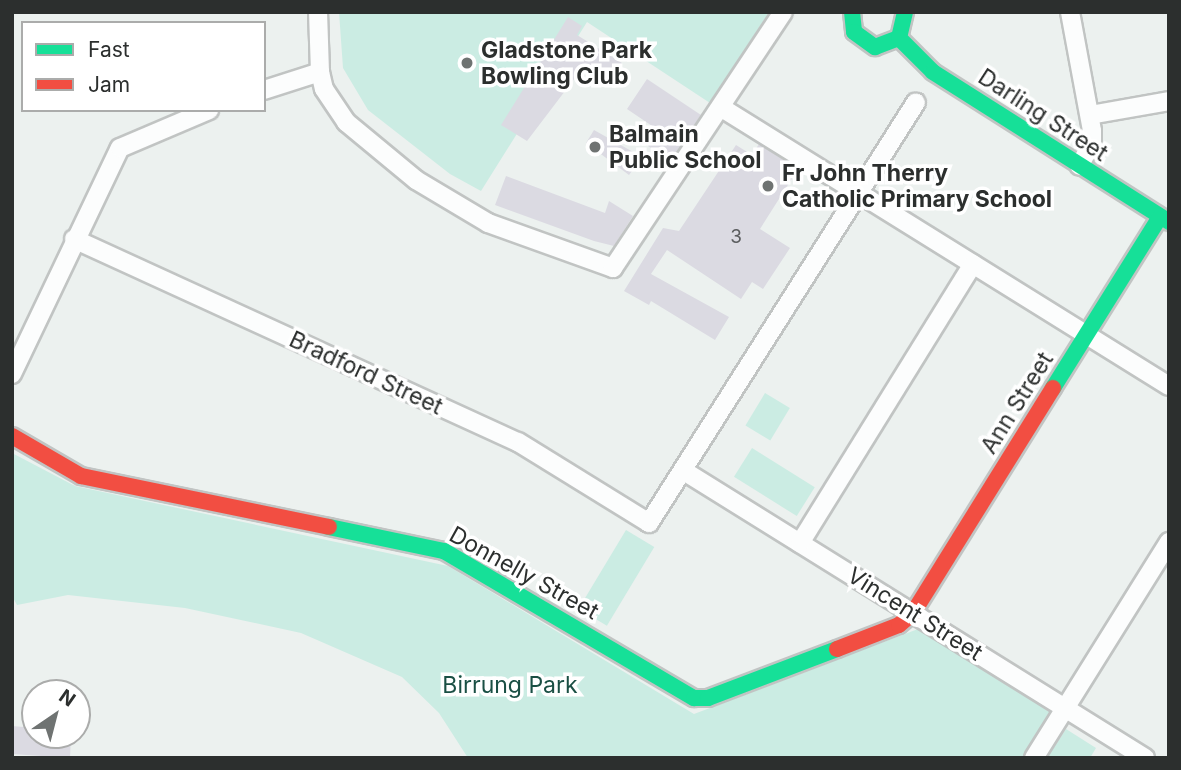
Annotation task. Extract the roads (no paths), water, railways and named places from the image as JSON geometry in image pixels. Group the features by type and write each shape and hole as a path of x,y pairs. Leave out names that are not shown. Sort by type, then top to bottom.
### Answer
{"street":[{"path":"318,12 320,72 330,100 358,135 416,180 488,223 613,268 722,108 783,12"},
{"path":"838,12 852,18 859,39 875,47 899,38 905,12"},
{"path":"1070,12 1090,115 1092,143 1079,166"},
{"name":"Darling Street","path":"899,38 933,72 1164,219"},
{"path":"266,89 320,72"},
{"path":"1090,115 1169,101"},
{"path":"684,471 916,103"},
{"path":"722,108 1169,386"},
{"path":"12,374 74,239 120,148 204,112"},
{"name":"Ann Street","path":"913,613 1087,335 1164,219"},
{"name":"Bradford Street","path":"74,239 517,442 649,523 684,471"},
{"path":"800,543 974,264"},
{"name":"Donnelly Street","path":"12,436 80,476 444,551 694,698 708,698 899,625 913,613"},
{"name":"Vincent Street","path":"684,471 1145,758"},
{"path":"1034,758 1169,542"}],"place":[{"name":"Gladstone Park Bowling Club","path":"467,63"},
{"name":"Balmain Public School","path":"595,147"},
{"name":"Fr John Therry Catholic Primary School","path":"768,186"}],"park label":[{"name":"Birrung Park","path":"510,685"}]}
